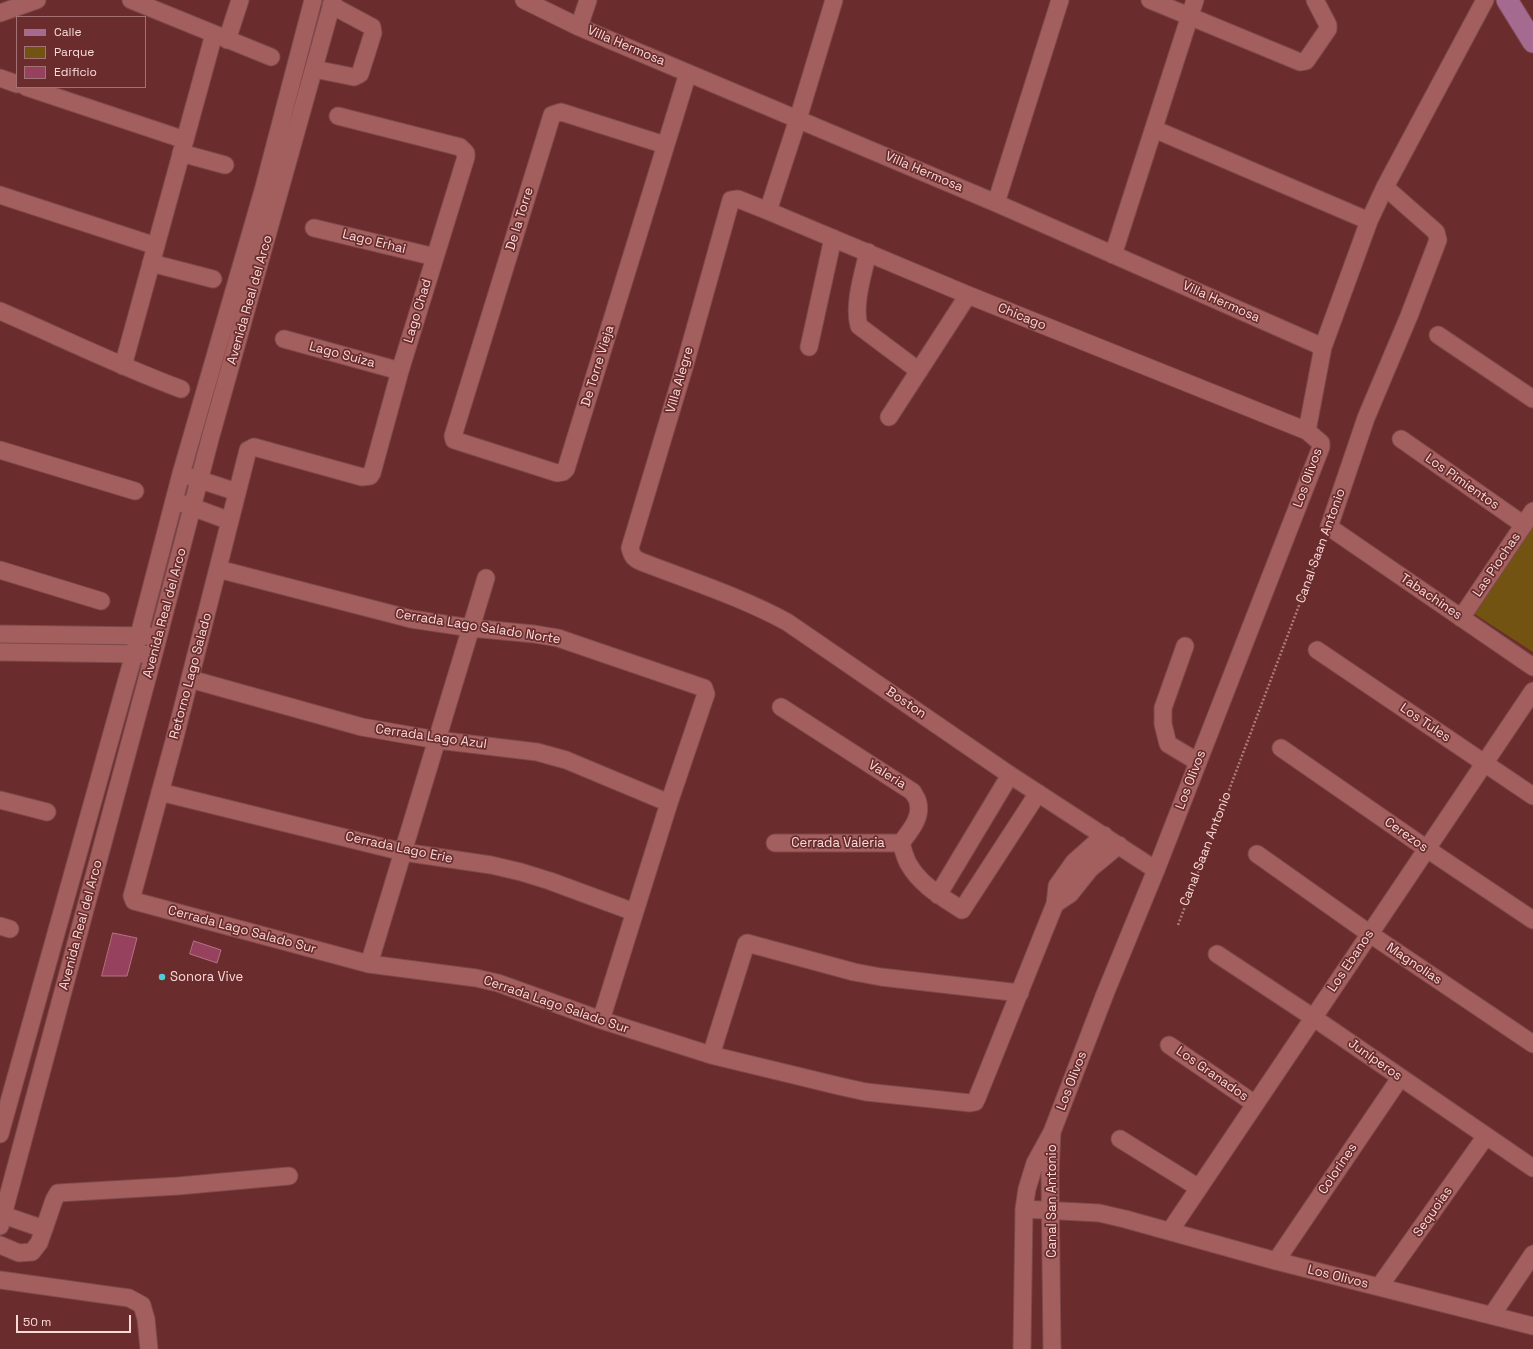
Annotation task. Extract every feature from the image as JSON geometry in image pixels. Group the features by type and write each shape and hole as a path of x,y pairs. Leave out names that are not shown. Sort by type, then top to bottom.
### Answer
{"main road":[{"path":"1507,0 1533,42"}],"street":[{"path":"0,13 38,0"},
{"path":"131,0 271,57"},
{"path":"123,366 183,147 220,37 240,0"},
{"name":"Avenida Real del Arco","path":"0,1134 139,636 181,474 264,186 313,0"},
{"name":"Villa Hermosa","path":"524,0 579,26 996,203 1323,346"},
{"path":"579,26 588,0"},
{"path":"768,211 834,0"},
{"path":"996,203 1060,0"},
{"path":"1150,0 1297,61 1303,62 1306,61 1328,29 1328,25 1315,0"},
{"path":"1113,254 1195,0"},
{"path":"1307,431 1323,346 1369,221 1385,187 1485,0"},
{"path":"314,69 354,77 360,74 373,33 372,27 332,3"},
{"name":"Avenida Real del Arco","path":"2,1220 201,480 210,439 332,3"},
{"path":"665,145 688,72"},
{"path":"0,78 16,84"},
{"path":"29,88 225,164"},
{"name":"De la Torre","path":"453,436 552,116 560,112 665,145"},
{"name":"Lago Chad","path":"248,450 254,447 362,477 370,476 400,370 466,157 464,149 460,147 338,116"},
{"path":"1154,129 1369,221"},
{"name":"De Torre Vieja","path":"453,436 456,442 557,472 564,472 665,145"},
{"path":"264,186 280,192"},
{"name":"Canal Saan Antonio","path":"1329,527 1366,418 1409,316 1438,240 1436,232 1385,187"},
{"path":"0,195 156,246"},
{"name":"Villa Alegre","path":"642,562 635,559 630,548 684,368 729,202 732,199 738,199"},
{"name":"Chicago","path":"738,199 968,295 1307,431"},
{"name":"Lago Erhai","path":"314,228 435,257"},
{"path":"809,347 833,238"},
{"path":"868,252 857,305 856,317 859,326 919,371"},
{"path":"151,263 213,278"},
{"path":"890,416 968,295"},
{"path":"0,311 66,339 123,366 181,390"},
{"path":"1438,335 1533,399"},
{"name":"Lago Suiza","path":"284,339 400,370"},
{"name":"Los Olivos","path":"1052,1132 1321,447 1320,442 1307,431"},
{"name":"Los Pimientos","path":"1401,438 1528,518"},
{"path":"0,450 135,491"},
{"name":"Retorno Lago Salado","path":"134,901 132,896 190,679 236,492 248,450"},
{"path":"181,474 236,492"},
{"path":"174,500 230,521"},
{"name":"Las Piochas","path":"1461,618 1528,518"},
{"name":"Tabachines","path":"1329,527 1533,667"},
{"name":"Boston","path":"642,562 747,602 787,622 1010,775 1156,870"},
{"name":"Cerrada Lago Salado Norte","path":"218,569 411,619 471,628 534,634 558,638 702,686 706,690 706,694 669,803"},
{"path":"0,570 101,601"},
{"path":"369,964 486,578"},
{"path":"0,634 158,636"},
{"path":"1185,646 1162,708 1162,724 1168,744 1198,762"},
{"name":"Los Tules","path":"1317,650 1533,796"},
{"path":"0,652 154,654"},
{"name":"Cerrada Lago Azul","path":"190,679 362,727 437,740 515,749 552,756 566,760 669,803"},
{"name":"Los Ebanos","path":"1170,1231 1533,691"},
{"name":"Valeria","path":"781,707 913,792 918,803 918,817 901,843"},
{"name":"Cerezos","path":"1281,748 1533,920"},
{"path":"938,895 1010,775"},
{"name":"Cerrada Lago Erie","path":"160,792 403,852 491,865 521,872 634,912"},
{"path":"901,843 908,863 919,879 938,895 962,910 1038,792"},
{"path":"0,800 48,812"},
{"path":"600,1020 669,803"},
{"path":"711,1055 747,943 854,972 881,977 1020,993 1055,904 1057,886 1070,867 1104,835"},
{"name":"Cerrada Valeria","path":"775,843 901,843"},
{"path":"1055,904 1070,894 1090,869 1119,845"},
{"name":"Magnolias","path":"1257,854 1370,934 1533,1044"},
{"name":"Cerrada Lago Salado Sur","path":"134,901 369,964 476,978 498,983 600,1020 711,1055 866,1092 970,1103 975,1102 977,1098 1020,993"},
{"name":"Juníperos","path":"1217,954 1314,1018 1533,1168"},
{"path":"35,1012 56,1017"},
{"name":"Los Granados","path":"1169,1044 1255,1104"},
{"name":"Colorines","path":"1276,1261 1400,1078"},
{"name":"Canal San Antonio","path":"1022,1349 1024,1209 1027,1189 1035,1163 1052,1132"},
{"name":"Canal San Antonio","path":"1052,1132 1050,1175 1052,1349"},
{"name":"Sequoias","path":"1379,1287 1486,1136"},
{"path":"1120,1139 1199,1188"},
{"path":"0,1246 19,1253 32,1252 39,1243 54,1200 58,1193 178,1186 289,1176"},
{"name":"Los Olivos","path":"1024,1209 1099,1213 1170,1231 1276,1261 1533,1326"},
{"path":"2,1220 44,1229"},
{"path":"1492,1316 1533,1254"},
{"path":"0,1280 129,1298 142,1305 146,1319 149,1349"}],"path":[{"name":"Canal Saan Antonio","path":"1178,925 1329,527"}],"green space":[{"path":"1533,522 1533,652 1473,613"}],"building":[{"path":"113,933 137,938 127,976 102,976"},
{"path":"194,941 221,950 217,963 190,954"}],"place":[{"name":"Sonora Vive","path":"162,977"}]}
